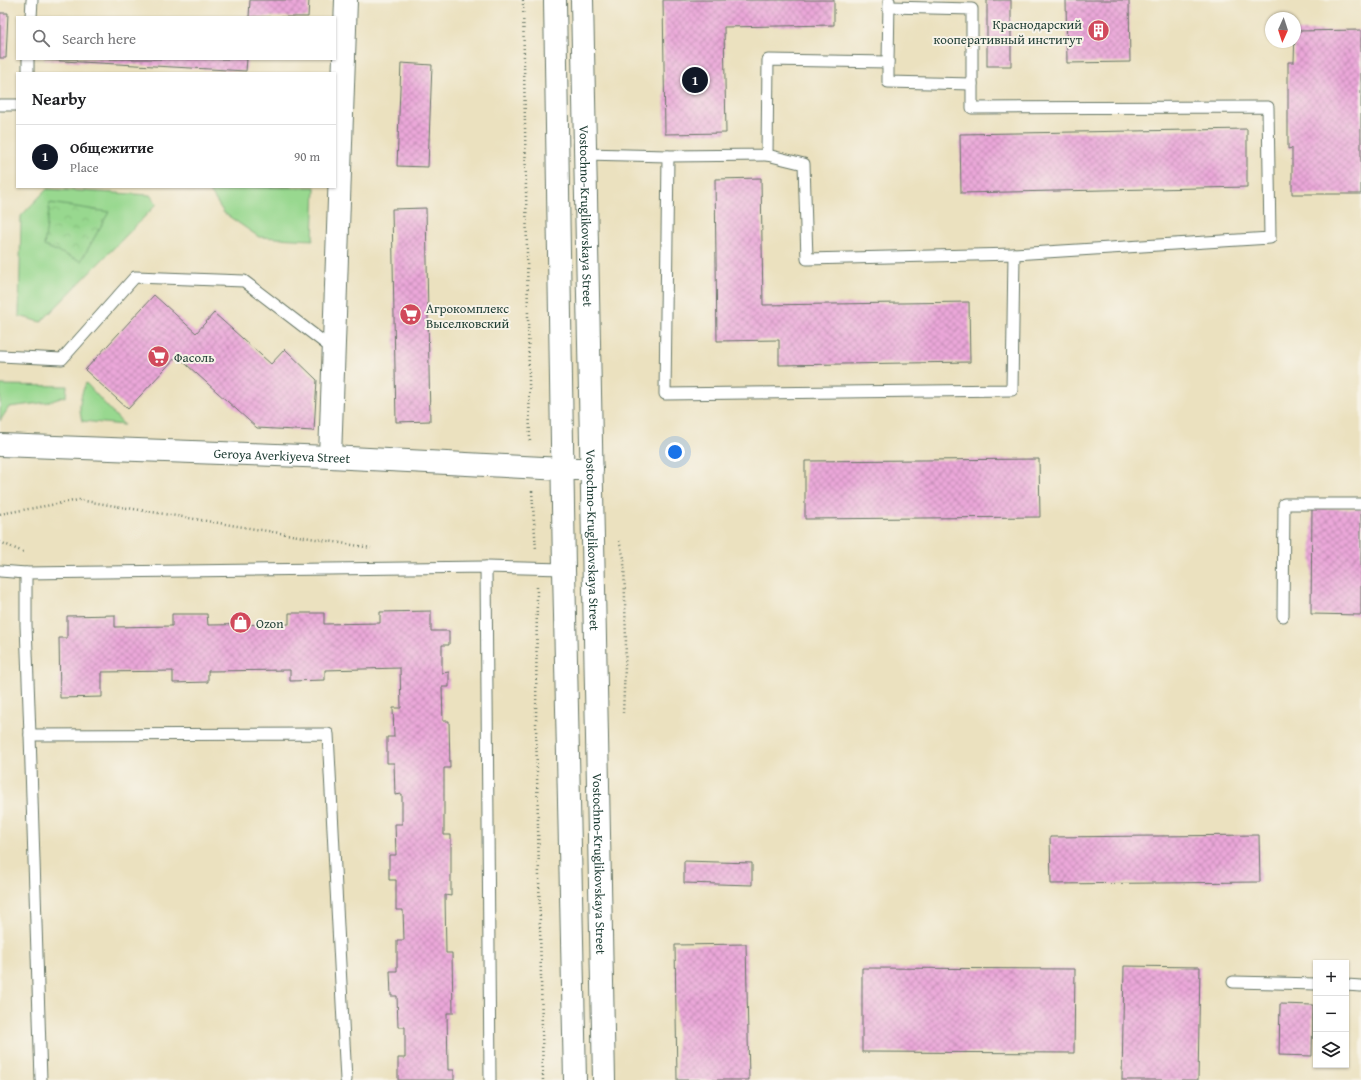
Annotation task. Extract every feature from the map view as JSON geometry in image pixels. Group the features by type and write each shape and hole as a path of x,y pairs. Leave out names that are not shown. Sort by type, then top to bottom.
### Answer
{"street":[{"path":"330,457 334,350 338,122 346,0"},
{"name":"Vostochno-Kruglikovskaya Street","path":"555,0 564,569 575,1080"},
{"name":"Vostochno-Kruglikovskaya Street","path":"582,0 604,1080"},
{"name":"Geroya Averkiyeva Street","path":"0,445 330,457 563,469 592,469"}],"lane":[{"path":"31,16 32,0"},
{"path":"585,154 668,156 768,155 804,164 807,259 1014,254 1270,238 1268,107 972,108 972,84 972,9 889,3 888,82 972,84"},
{"path":"28,60 28,72"},
{"path":"768,155 768,60 888,62"},
{"path":"0,105 16,106"},
{"path":"668,156 665,394 1012,390 1014,254"},
{"path":"0,356 62,359 135,277 244,281 334,350"},
{"path":"1283,616 1284,504 1361,504"},
{"path":"486,567 490,1080"},
{"path":"0,571 26,573 486,567 564,569"},
{"path":"26,573 26,625 41,1080"},
{"path":"30,735 328,734 346,1080"},
{"path":"1233,982 1313,984"},
{"path":"1349,985 1361,986"}],"path":[{"path":"523,0 531,467 537,569 536,723 543,1080"},
{"path":"0,514 79,500 377,549"}],"green space":[{"path":"208,188 315,188 313,240 259,237 224,213"},
{"path":"47,189 150,195 157,204 41,322 19,316 21,216"},
{"path":"50,203 109,212 81,261 44,246"},
{"path":"86,383 124,425 82,421 80,402"},
{"path":"0,385 67,386 66,396 49,402 9,407 0,421"}],"building":[{"path":"250,0 309,0 308,16 249,16"},
{"path":"663,0 834,0 834,25 724,27 726,133 665,134"},
{"path":"987,0 1011,0 1011,66 987,66"},
{"name":"Краснодарский кооперативный институт","path":"1066,0 1129,0 1130,62 1067,63"},
{"path":"0,13 8,13 6,58 0,58"},
{"path":"1361,30 1361,194 1292,194 1292,148 1288,149 1288,62 1294,62 1294,48 1301,48 1301,31"},
{"path":"44,60 247,60 246,71"},
{"path":"401,63 432,65 428,167 397,166"},
{"path":"1247,129 1247,187 961,193 960,134"},
{"path":"761,178 763,305 969,302 970,362 779,365 779,340 717,341 715,179"},
{"name":"Агрокомплекс Выселковский","path":"426,208 430,421 396,422 392,209"},
{"path":"154,295 196,333 214,313 271,364 285,349 317,380 314,431 257,428 177,356 128,409 85,370"},
{"path":"1039,459 1040,517 805,519 805,461"},
{"path":"1312,508 1361,509 1361,615 1311,614"},
{"path":"431,611 431,631 449,631 449,645 442,645 442,673 449,672 449,687 442,687 443,721 449,721 450,768 444,768 444,835 451,835 451,896 445,895 446,953 452,953 453,1013 447,1013 448,1070 454,1070 454,1080 398,1080 398,1058 405,1058 405,1027 398,1027 397,996 391,996 390,971 397,971 397,940 404,940 403,910 396,910 396,880 389,880 389,855 396,855 395,824 402,824 402,794 395,795 394,763 387,763 387,737 394,737 393,708 401,708 400,668 325,670 325,680 290,681 290,670 208,671 208,682 173,683 173,671 102,672 102,697 60,698 59,638 67,638 67,616 115,615 115,627 172,626 172,614 207,614 208,625 289,624 289,613 324,613 324,624 380,623 380,612"},
{"path":"1259,835 1260,882 1051,884 1050,837"},
{"path":"684,861 752,863 752,885 684,883"},
{"path":"746,944 749,1080 677,1080 675,945"},
{"path":"1124,966 1200,967 1198,1080 1122,1080"},
{"path":"862,968 1075,969 1074,1053 862,1052"},
{"path":"1280,1004 1313,1005 1312,1056 1279,1055"}],"place":[{"name":"Краснодарский кооперативный институт","path":"1098,31"},
{"name":"Общежитие","path":"695,80"},
{"name":"Агрокомплекс Выселковский","path":"411,315"},
{"name":"Фасоль","path":"158,357"},
{"name":"Ozon","path":"241,623"}]}
